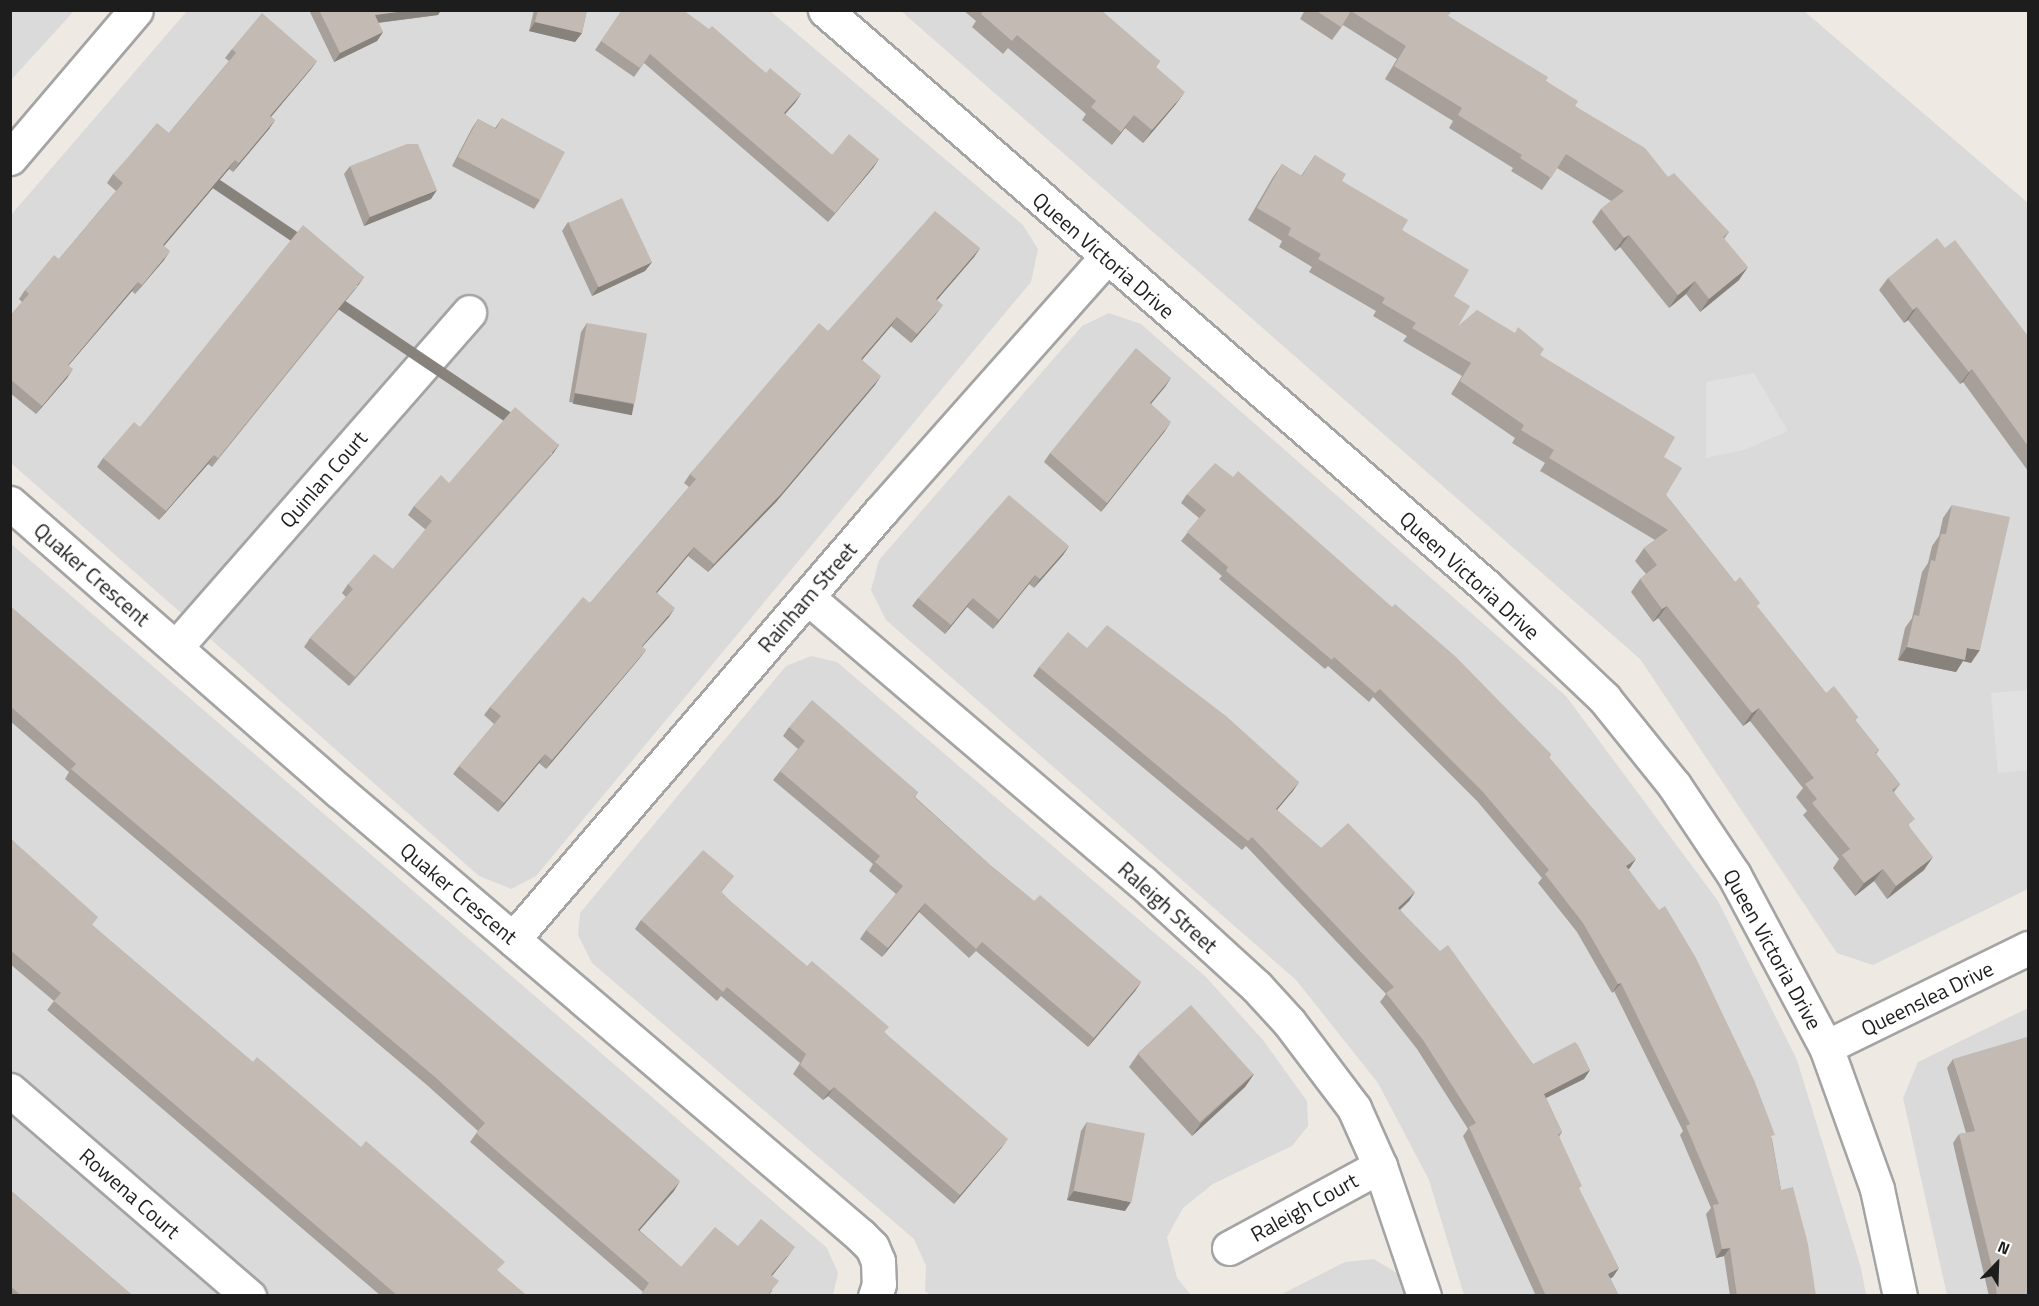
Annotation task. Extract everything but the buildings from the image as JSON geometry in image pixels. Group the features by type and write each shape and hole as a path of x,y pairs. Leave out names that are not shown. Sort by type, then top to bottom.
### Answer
{"street":[{"path":"10,158 136,10"},
{"name":"Queen Victoria Drive","path":"825,10 1106,258 1486,586 1604,698 1674,785 1734,875 1826,1047 1877,1189 1900,1296"},
{"name":"Rainham Street","path":"513,939 807,597 1106,258"},
{"name":"Quinlan Court","path":"176,647 469,312"},
{"name":"Quaker Crescent","path":"10,503 872,1247 878,1262 879,1284 875,1296"},
{"name":"Raleigh Street","path":"807,597 1141,881 1256,986 1323,1064 1354,1108 1380,1166 1424,1296"},
{"name":"Queenslea Drive","path":"1826,1047 2028,948"},
{"name":"Rowena Court","path":"10,1090 249,1296"},
{"name":"Raleigh Court","path":"1229,1248 1380,1166"}],"shaded area":[{"path":"10,11 74,11 11,80"},
{"path":"187,11 770,11 1023,225 1038,249 1031,282 536,876 511,889 479,876 11,463 11,215"},
{"path":"901,11 1804,11 2028,203 2028,889 1873,965 1837,953 1640,659"},
{"path":"1109,313 1141,324 1566,696 1718,901 1797,1060 1861,1268 1866,1295 1464,1295 1429,1180 1378,1083 1296,980 886,620 871,590 879,560 1082,326"},
{"path":"1754,373 1788,431 1744,450 1706,458 1706,382"},
{"path":"10,543 827,1248 838,1273 833,1295 11,1295"},
{"path":"811,656 837,662 1205,976 1263,1040 1307,1101 1308,1126 1292,1146 1213,1184 1183,1208 1167,1237 1177,1278 1191,1295 930,1295 925,1291 926,1266 914,1239 592,963 578,935 580,913 786,666"},
{"path":"2028,690 2028,770 1998,773 1991,693"},
{"path":"2028,1008 2028,1295 1947,1295 1903,1098 1918,1062"},
{"path":"1374,1259 1400,1275 1409,1296 1278,1296 1345,1262"}]}
